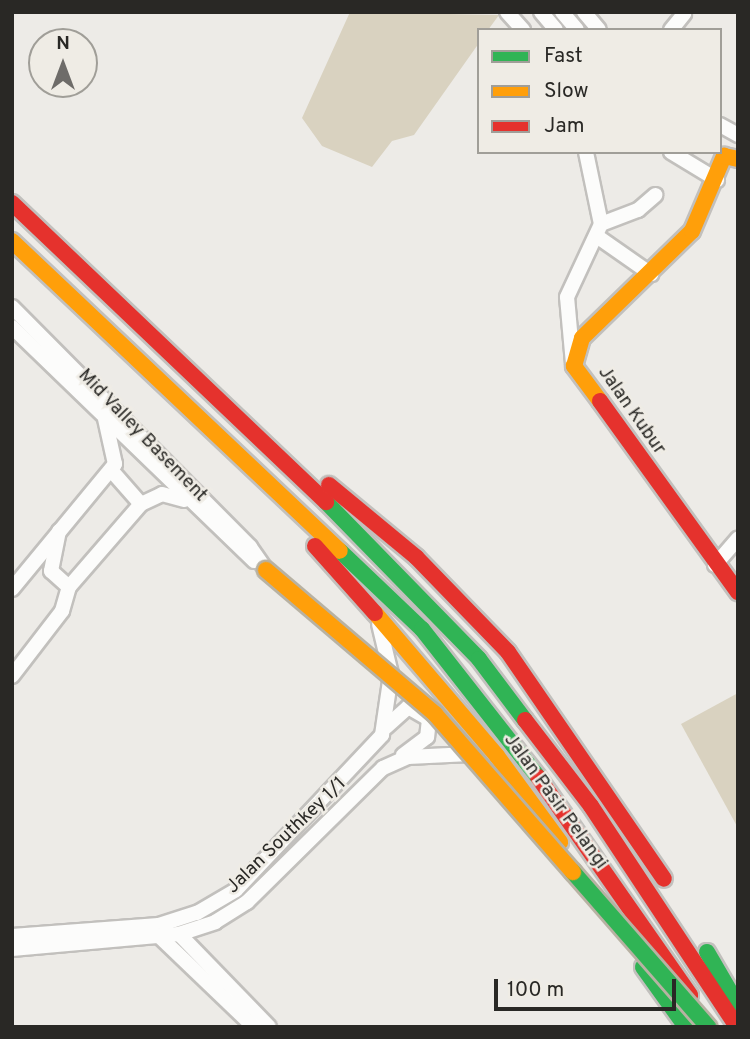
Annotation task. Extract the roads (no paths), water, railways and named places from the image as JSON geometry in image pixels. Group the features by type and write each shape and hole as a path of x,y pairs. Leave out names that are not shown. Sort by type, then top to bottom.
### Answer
{"main road":[{"name":"Jalan Kubur","path":"725,156 717,180 692,231 651,274 582,338 574,366 715,565 738,592"},
{"path":"717,180 738,183"},
{"path":"12,203 320,495 479,659 591,806 737,1027"},
{"path":"12,241 222,434 310,519 461,677 548,789 708,1027"},
{"path":"232,413 373,517 508,652 678,900"},
{"name":"Jalan Pasir Pelangi","path":"222,434 497,756 686,1027"},
{"path":"266,570 435,714 708,1027"},
{"path":"697,932 738,1005"}],"street":[{"path":"507,12 521,28"},
{"path":"541,12 554,28"},
{"path":"562,12 575,28"},
{"path":"584,12 597,28"},
{"path":"673,28 684,14"},
{"path":"722,126 738,135"},
{"path":"574,366 567,298 599,231 586,154"},
{"path":"674,154 717,180"},
{"path":"599,231 638,210 655,195"},
{"path":"599,231 651,274"},
{"name":"Mid Valley Basement","path":"12,307 250,547 266,570"},
{"path":"12,327 140,450 188,502 266,570"},
{"path":"12,589 111,470 117,456 105,417"},
{"path":"111,470 141,504"},
{"path":"12,676 62,611 69,587 141,504 162,494 188,502"},
{"path":"59,530 51,571 69,587"},
{"path":"715,565 738,539"},
{"path":"375,613 391,674 382,735"},
{"name":"Jalan Southkey 1/1","path":"12,949 179,934 247,902 394,761 427,737 429,719 419,709 403,708 382,735 236,890 197,914 159,925 16,932"},
{"path":"394,761 497,756"},
{"path":"179,934 269,1027"},
{"path":"159,936 254,1027"}]}
